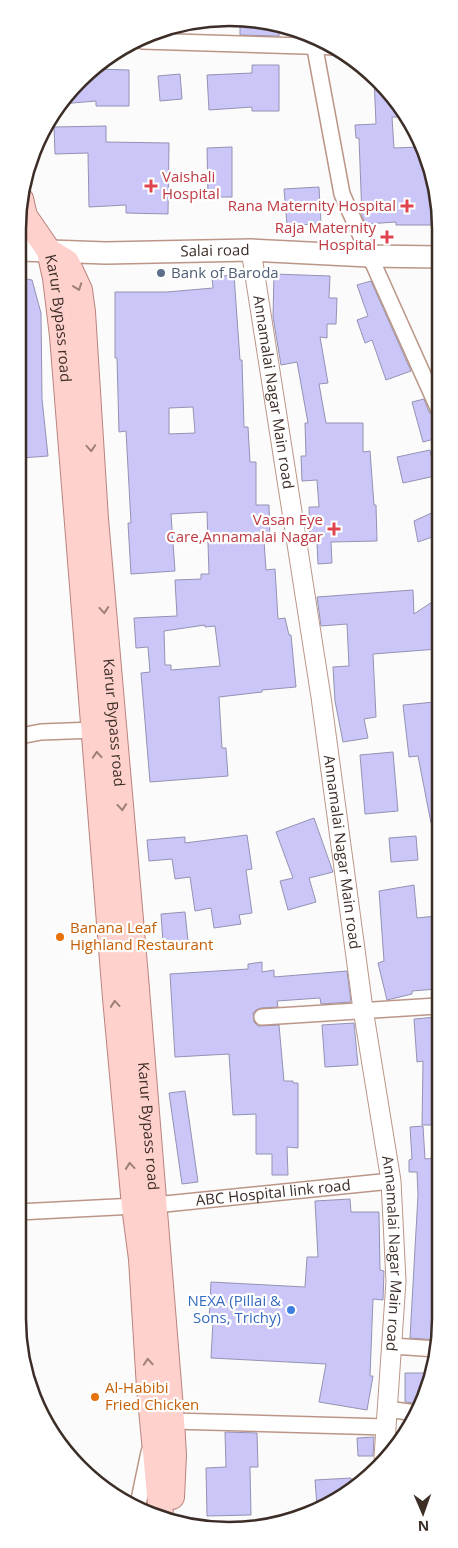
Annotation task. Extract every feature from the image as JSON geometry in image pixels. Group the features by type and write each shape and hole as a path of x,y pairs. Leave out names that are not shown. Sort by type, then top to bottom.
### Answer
{"main road":[{"path":"27,219 49,251"},
{"name":"Salai road","path":"26,250 106,253 251,250 369,256 432,257"},
{"name":"Karur Bypass road","path":"49,251 55,278 62,336 115,998 145,1206"},
{"name":"Karur Bypass road","path":"49,251 67,262 80,290 83,312 145,1206 163,1424 161,1510"},
{"name":"Karur Bypass road","path":"163,1424 174,1456 170,1513"}],"street":[{"path":"156,40 307,42"},
{"path":"315,45 342,194 432,394"},
{"name":"Annamalai Nagar Main road","path":"251,250 321,697 363,1009 391,1181 396,1280 385,1449"},
{"path":"26,735 41,732 95,730"},
{"path":"262,1016 432,1006"},
{"name":"ABC Hospital link road","path":"26,1212 145,1206 391,1181"},
{"path":"392,1346 429,1349"},
{"path":"139,1501 163,1424 387,1418 408,1414"}],"building":[{"path":"240,27 279,32 279,36 240,35"},
{"path":"252,65 279,65 279,111 252,111 252,107 209,110 207,75 252,73"},
{"path":"104,69 129,70 129,106 96,106 96,101 70,103"},
{"path":"180,74 182,99 160,101 158,76"},
{"path":"374,88 399,117 392,117 394,148 414,147 428,189 432,225 396,225 396,222 366,224 362,217 359,138 356,138 355,125 376,124"},
{"path":"106,126 106,142 169,143 168,214 126,213 126,205 89,207 88,153 55,154 54,127"},
{"path":"232,147 232,197 208,197 207,148"},
{"path":"319,187 321,224 287,225 284,189"},
{"path":"274,274 330,276 329,298 337,298 336,324 327,324 327,338 320,337 328,383 319,384 326,423 363,423 363,452 370,451 374,505 376,505 377,541 331,542 332,563 318,564 317,543 310,543 309,507 319,507 317,480 302,481 301,456 306,456 305,423 308,423 297,362 281,365 273,317"},
{"path":"234,275 240,360 242,360 244,427 248,427 250,462 256,462 256,505 269,505 270,541 264,541 266,570 275,569 278,619 285,618 289,635 291,635 296,687 219,697 222,748 226,748 228,776 150,782 141,673 150,672 148,647 136,648 134,618 177,616 175,580 201,579 201,574 209,574 207,512 171,514 175,571 131,574 128,523 131,523 126,431 119,432 117,358 115,358 115,292 167,292 213,288 212,277","holes":["193,407 195,433 169,434 169,408","205,625 205,627 215,626 220,666 171,670 171,665 165,665 164,631"]},
{"path":"26,279 32,280 41,313 42,399 48,456 26,458"},
{"path":"371,281 411,371 386,380 372,340 365,343 357,320 368,316 357,285"},
{"path":"424,399 432,415 432,440 423,442 412,402"},
{"path":"430,450 432,477 403,483 397,457"},
{"path":"432,513 432,537 418,542 414,521"},
{"path":"413,590 414,614 432,602 432,649 373,654 376,717 364,719 368,738 343,742 335,701 333,667 349,666 347,624 321,626 317,597"},
{"path":"432,702 432,823 418,756 409,757 403,705"},
{"path":"393,752 398,811 365,814 360,755"},
{"path":"314,818 333,872 309,878 316,902 288,910 280,881 293,878 276,832"},
{"path":"247,835 252,869 246,870 252,913 239,915 241,924 214,928 211,908 195,911 190,877 175,879 172,859 149,861 147,840 185,837 185,843"},
{"path":"416,836 418,860 391,862 389,838"},
{"path":"414,885 417,918 432,916 432,989 412,991 412,994 387,1000 378,963 384,961 379,891"},
{"path":"185,912 188,941 163,942 161,914"},
{"path":"262,962 262,972 274,970 274,977 347,971 351,1002 321,1004 320,998 277,1001 278,1007 261,1008 253,1013 254,1022 258,1026 279,1025 284,1081 298,1083 298,1148 287,1147 288,1175 272,1175 272,1154 256,1154 256,1114 233,1115 229,1054 175,1057 170,974 248,969 248,964"},
{"path":"432,1017 432,1125 422,1125 423,1061 417,1062 414,1019"},
{"path":"354,1023 358,1065 325,1067 322,1025"},
{"path":"185,1091 198,1182 182,1184 169,1093"},
{"path":"423,1126 425,1159 432,1158 430,1340 410,1338 418,1195 417,1172 409,1172 409,1160 412,1159 410,1127"},
{"name":"NEXA (Pillai & Sons, Trichy)","path":"350,1199 351,1212 379,1212 380,1270 384,1271 383,1300 373,1299 370,1376 373,1376 367,1410 319,1402 326,1364 211,1358 213,1321 209,1321 211,1282 305,1287 307,1257 318,1257 315,1201"},
{"path":"405,1373 424,1373 413,1403 405,1402"},
{"path":"225,1432 257,1433 258,1467 250,1467 251,1515 207,1516 206,1468 226,1467"},
{"path":"374,1437 373,1456 358,1456 357,1438"},
{"path":"351,1478 351,1481 317,1502 315,1480"}],"place":[{"name":"Vaishali Hospital","path":"151,186"},
{"name":"Rana Maternity Hospital","path":"407,206"},
{"name":"Raja Maternity Hospital","path":"387,237"},
{"name":"Bank of Baroda","path":"161,273"},
{"name":"Vasan Eye Care,Annamalai Nagar","path":"334,529"},
{"name":"Banana Leaf Highland Restaurant","path":"60,937"},
{"name":"NEXA (Pillai & Sons, Trichy)","path":"291,1310"},
{"name":"Al-Habibi Fried Chicken","path":"95,1397"}]}
